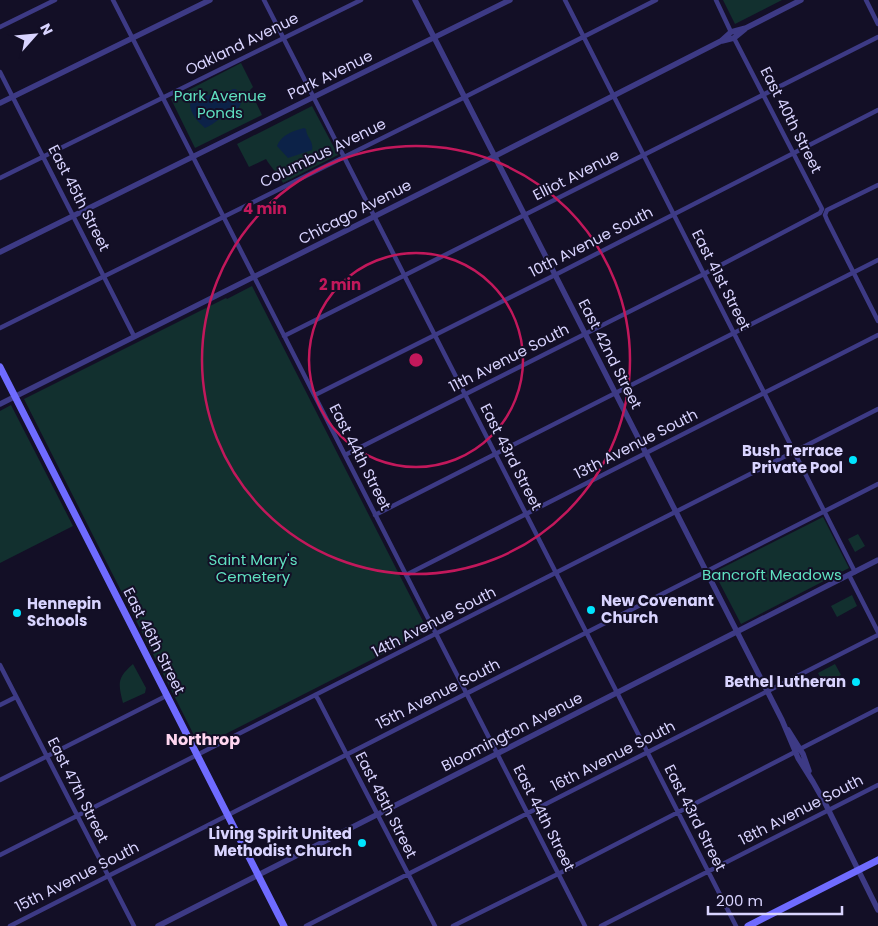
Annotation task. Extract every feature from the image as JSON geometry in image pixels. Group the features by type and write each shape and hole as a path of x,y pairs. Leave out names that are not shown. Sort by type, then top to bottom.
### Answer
{"main road":[{"name":"East 46th Street","path":"0,367 284,926"},
{"path":"748,926 878,860"}],"street":[{"path":"0,27 55,0"},
{"name":"East 44th Street","path":"113,0 585,926"},
{"path":"0,103 210,0"},
{"name":"East 43rd Street","path":"264,0 736,926"},
{"name":"Oakland Avenue","path":"0,178 361,0"},
{"name":"East 42nd Street","path":"415,0 878,910"},
{"name":"Park Avenue","path":"0,252 510,0"},
{"name":"East 41st Street","path":"566,0 795,452 852,573 878,634"},
{"name":"Columbus Avenue","path":"0,328 656,0"},
{"name":"East 40th Street","path":"716,0 822,209 819,215"},
{"name":"Chicago Avenue","path":"0,404 614,96 801,0"},
{"path":"866,0 878,24"},
{"name":"Elliot Avenue","path":"284,336 878,37"},
{"name":"East 45th Street","path":"0,72 134,336"},
{"name":"10th Avenue South","path":"315,395 878,110"},
{"path":"878,185 827,210 825,215 878,320"},
{"name":"11th Avenue South","path":"345,455 819,215"},
{"path":"375,515 878,260"},
{"name":"13th Avenue South","path":"406,575 878,335"},
{"name":"14th Avenue South","path":"0,855 878,409"},
{"name":"15th Avenue South","path":"10,926 878,484"},
{"name":"Bloomington Avenue","path":"158,926 878,560"},
{"name":"16th Avenue South","path":"306,926 878,634"},
{"name":"East 47th Street","path":"0,665 134,926"},
{"name":"East 45th Street","path":"315,695 435,926"},
{"path":"0,780 166,696"},
{"path":"0,705 16,697"},
{"path":"454,926 878,709"},
{"name":"18th Avenue South","path":"601,926 878,785"}],"green space":[{"path":"723,0 782,0 735,24"},
{"name":"Park Avenue Ponds","path":"241,63 253,87 250,90 262,115 195,148 171,99"},
{"name":"Park Avenue Ponds","path":"312,106 338,155 283,183 266,159 249,167 237,144"},
{"name":"Saint Mary's Cemetery","path":"252,286 428,631 200,747 24,399"},
{"path":"11,405 73,526 0,563 0,411"},
{"name":"Bancroft Meadows","path":"823,517 849,568 741,624 714,572"},
{"path":"858,534 865,546 855,552 848,539"},
{"path":"852,595 857,606 837,617 831,606"},
{"path":"133,664 146,688 145,693 123,703 120,690 121,677"},
{"path":"835,664 841,675 824,684 818,673"}],"water":[{"path":"236,89 240,96 241,101 238,109 205,128 193,114 190,104 196,99 211,94 223,94"},
{"path":"304,128 312,144 312,150 288,158 277,146 279,142 288,134"}],"place":[{"name":"Bush Terrace Private Pool","path":"853,460"},
{"name":"New Covenant Church","path":"591,610"},
{"name":"Hennepin Schools","path":"17,613"},
{"name":"Bethel Lutheran","path":"856,682"},
{"name":"Living Spirit United Methodist Church","path":"362,843"}],"district":[{"name":"Northrop","path":"203,739"}]}
